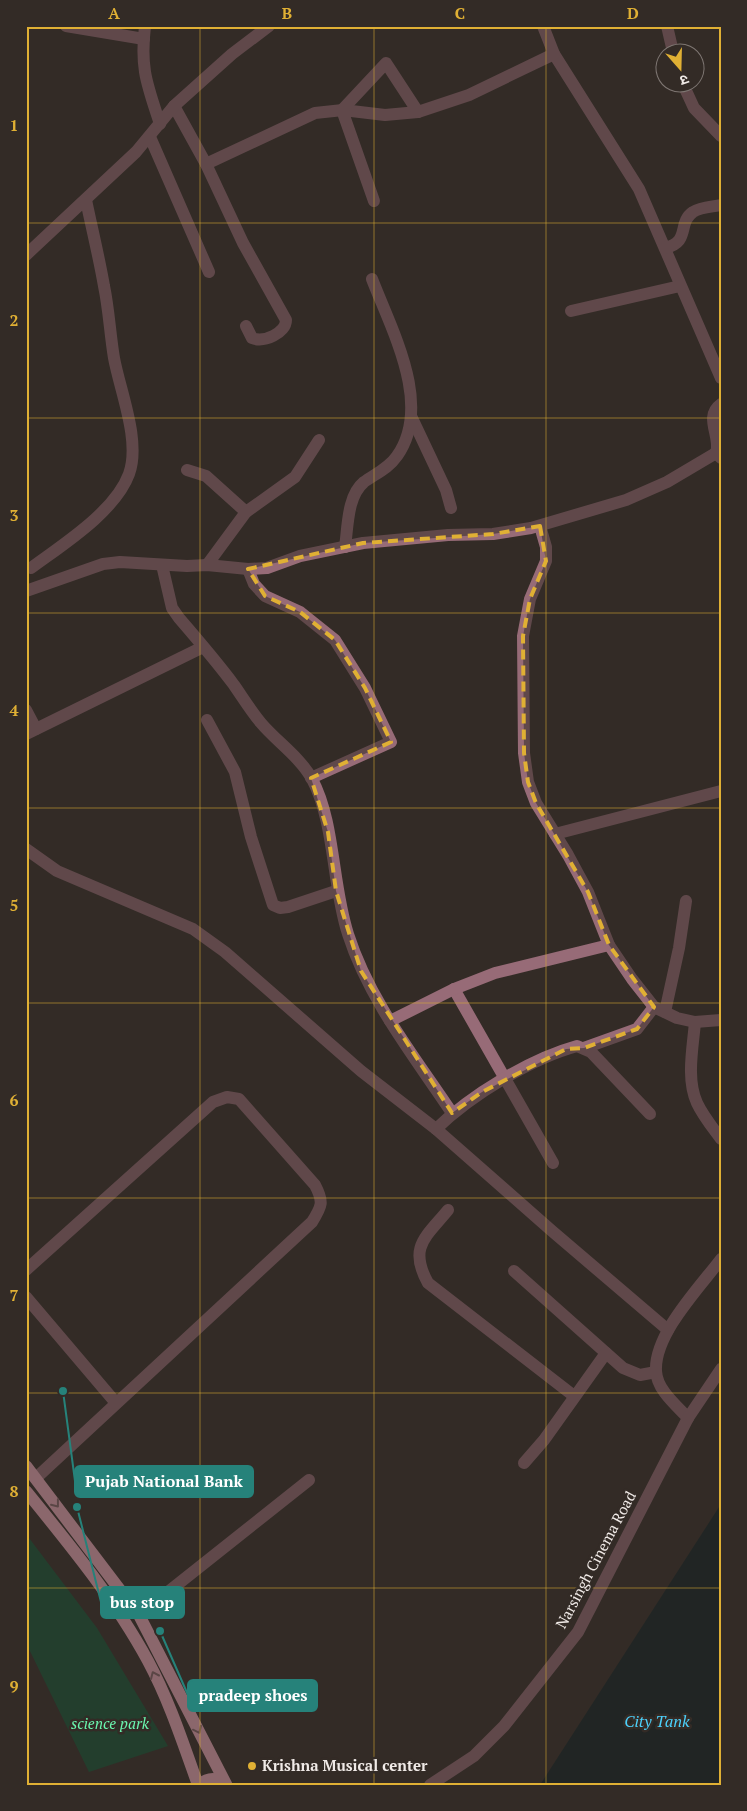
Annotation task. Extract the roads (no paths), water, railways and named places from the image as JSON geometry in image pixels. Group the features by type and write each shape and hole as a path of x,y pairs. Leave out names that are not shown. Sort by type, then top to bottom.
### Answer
{"main road":[{"path":"26,1466 139,1615 226,1784"},
{"path":"26,1491 73,1550 116,1609 148,1662 172,1715 199,1785 212,1778 226,1784"}],"street":[{"path":"66,26 144,33 144,75 160,124"},
{"path":"26,255 86,200 150,137 174,106 232,54 269,26"},
{"path":"543,26 554,54 630,172 721,378"},
{"path":"667,26 671,42"},
{"path":"206,164 315,113 342,110 385,115 418,112 469,95 554,54"},
{"path":"342,110 386,63 418,112"},
{"path":"687,92 694,108 721,136"},
{"path":"174,106 206,164 243,243 286,320 282,330 262,340 252,338 246,326"},
{"path":"342,110 374,201"},
{"path":"150,137 209,272"},
{"path":"44,584 29,564 81,531 110,502 126,479 131,467 129,420 114,359 105,288 86,200"},
{"path":"665,248 674,246 680,240 686,220 692,213 721,205"},
{"path":"345,546 352,505 358,488 396,457 409,432 412,418 409,383 372,279"},
{"path":"571,311 680,286"},
{"path":"26,591 103,564 120,562 162,565 206,564 248,569 267,568 300,556 345,546 448,535 493,534 540,526 626,500 719,456 713,419 716,407 721,404"},
{"path":"412,418 446,490 451,508"},
{"path":"206,564 246,512 295,477 320,440"},
{"path":"187,470 206,476 246,512"},
{"path":"540,526 546,547 546,561 530,599 523,636 524,754 528,782 536,803 588,892 609,945 632,979 660,1009 695,1022 721,1020"},
{"path":"162,565 172,608 260,722 311,778 321,802 328,832 336,891 361,970 390,1021 452,1113"},
{"path":"248,569 254,584 265,596 300,612 335,640 365,688 391,742 311,778"},
{"path":"26,710 31,732 204,647"},
{"path":"207,720 235,772 251,837 273,905 280,908 288,907 336,891"},
{"path":"555,834 721,791"},
{"path":"26,849 57,871 193,929 225,952 361,1071 436,1128 552,1231 668,1330"},
{"path":"584,1048 637,1029 660,1009 679,948 686,901"},
{"path":"390,1021 454,989 495,973 609,945"},
{"path":"454,989 553,1163"},
{"path":"695,1022 692,1062 693,1085 697,1102 721,1140"},
{"path":"436,1128 452,1113 505,1078 566,1049 577,1046 584,1048 616,1077 650,1114"},
{"path":"26,1270 214,1102 227,1097 240,1099 315,1185 322,1197 320,1209 312,1222 36,1478"},
{"path":"448,1210 420,1244 417,1255 419,1268 428,1283 574,1396"},
{"path":"688,1418 664,1392 656,1372 658,1354 668,1330 721,1259"},
{"path":"514,1271 606,1353 633,1374 640,1375 656,1372"},
{"path":"26,1296 116,1403"},
{"path":"524,1463 544,1440 606,1353"},
{"name":"Narsingh Cinema Road","path":"430,1785 443,1778 480,1750 504,1726 578,1632 688,1418 721,1369"},
{"path":"139,1615 310,1480"}],"water":[{"name":"City Tank","path":"721,1504 721,1785 540,1785"}],"place":[{"name":"Pujab National Bank","path":"63,1391"},
{"name":"bus stop","path":"77,1507"},
{"name":"pradeep shoes","path":"160,1631"},
{"name":"Krishna Musical center","path":"252,1766"}],"park label":[{"name":"science park","path":"110,1724"}]}
